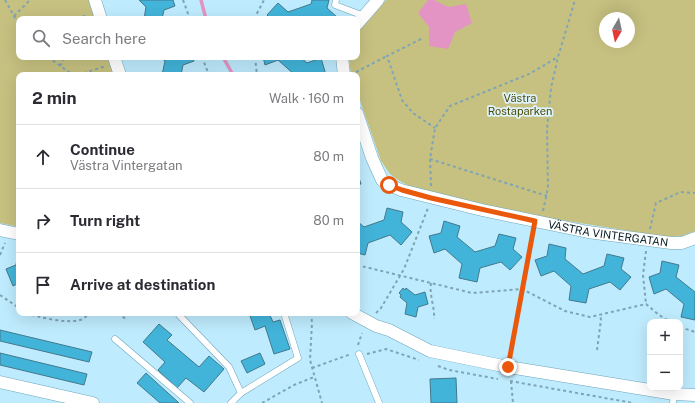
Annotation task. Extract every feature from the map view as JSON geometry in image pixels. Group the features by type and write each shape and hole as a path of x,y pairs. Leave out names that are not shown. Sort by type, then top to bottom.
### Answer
{"street":[{"path":"95,0 100,16"},
{"path":"361,20 378,0"},
{"path":"115,60 119,72"},
{"path":"344,60 350,72"},
{"name":"VÄSTRA VINTERGATAN","path":"360,122 372,158 382,180 389,185 402,190 431,198 588,232 682,243 695,238"},
{"path":"0,230 16,233"},
{"path":"358,316 430,351 673,399 695,395"},
{"path":"0,382 93,403"}],"lane":[{"path":"336,0 335,5 354,16"},
{"path":"180,316 229,367 241,393"},
{"path":"231,403 241,393 298,358 285,316"},
{"path":"115,339 190,403"},
{"path":"359,354 379,403"}],"path":[{"path":"5,0 16,20"},
{"path":"14,16 30,0"},
{"path":"183,0 189,16"},
{"path":"255,16 262,0"},
{"path":"508,367 522,289 538,222 548,196 549,170 547,129 551,88 558,57 575,0"},
{"path":"352,72 421,39"},
{"path":"387,56 402,100 413,113 435,128"},
{"path":"312,368 352,354 359,354 357,343 368,321 381,308 404,269 415,244 431,198 430,159 435,128 450,106 529,74 558,57"},
{"path":"52,60 69,72"},
{"path":"60,66 63,60"},
{"path":"85,72 115,60"},
{"path":"203,60 208,72"},
{"path":"255,60 257,72"},
{"path":"430,159 548,196"},
{"path":"666,319 646,304 642,275 656,202 680,192 695,193"},
{"path":"360,266 472,293 522,289 565,311 590,317 646,304"},
{"path":"431,283 430,289 434,319"},
{"path":"0,299 1,295 16,306"},
{"path":"597,350 601,320 600,314"},
{"path":"34,316 74,321 81,320 86,316"},
{"path":"122,316 127,320"},
{"path":"311,316 310,352 314,377 322,403"},
{"path":"683,328 695,332"},
{"path":"262,403 294,385 314,377"},
{"path":"511,381 513,403"}],"green space":[{"path":"0,0 89,0 95,16 16,16 16,60 110,60 114,72 16,72 16,226 0,223"},
{"name":"Västra Rostaparken","path":"386,0 695,0 695,231 682,236 667,237 536,216 438,194 409,186 398,180 390,174 381,161 360,101 360,72 351,72 349,60 360,60 360,28"}],"shaded area":[{"path":"428,0 434,0 448,7 466,4 472,23 455,32 448,49 429,46 429,27 418,13"}],"building":[{"path":"139,0 173,0 175,6 164,10 163,16 144,16 146,7"},
{"path":"312,0 329,0 327,8 336,16 267,15 278,3 288,12 311,4"},
{"path":"164,60 194,61 183,65 182,72 163,72 165,61"},
{"path":"264,60 278,60 265,65"},
{"path":"278,60 304,60 307,63 315,60 322,60 325,72 292,72"},
{"path":"387,208 403,212 401,222 412,232 401,245 390,235 368,243 365,255 360,254 360,224 364,227 384,220"},
{"path":"444,221 460,226 457,237 475,252 495,246 499,234 516,238 513,249 522,257 510,270 501,262 480,268 477,282 459,278 462,264 445,249 434,253 429,236 441,233"},
{"path":"549,244 566,248 565,259 583,274 604,266 607,254 624,258 621,269 631,277 620,290 610,282 589,289 586,303 569,300 571,286 554,271 541,276 535,260 547,256"},
{"path":"662,261 679,265 676,277 695,292 695,320 681,317 684,304 666,289 654,294 649,277 660,273"},
{"path":"16,265 16,284 13,286 6,269"},
{"path":"403,288 405,290 406,288 415,295 425,292 428,304 418,307 416,317 405,314 407,303 400,297 401,295 399,293"},
{"path":"250,316 270,316 273,322 280,320 290,349 274,354 265,326 255,330"},
{"path":"159,324 172,335 167,340 199,367 209,356 224,369 204,392 186,378 177,388 158,370 165,362 143,342"},
{"path":"0,330 92,352 89,362 0,341"},
{"path":"0,353 87,374 84,385 0,365"},
{"path":"260,353 265,364 247,373 241,361"},
{"path":"146,373 179,403 160,403 137,383"},
{"path":"456,378 457,403 431,403 430,379"}],"waterway":[{"path":"201,0 205,16"},
{"path":"225,60 231,72"}],"route":[{"path":"389,185 431,198 535,221 508,367"}]}
